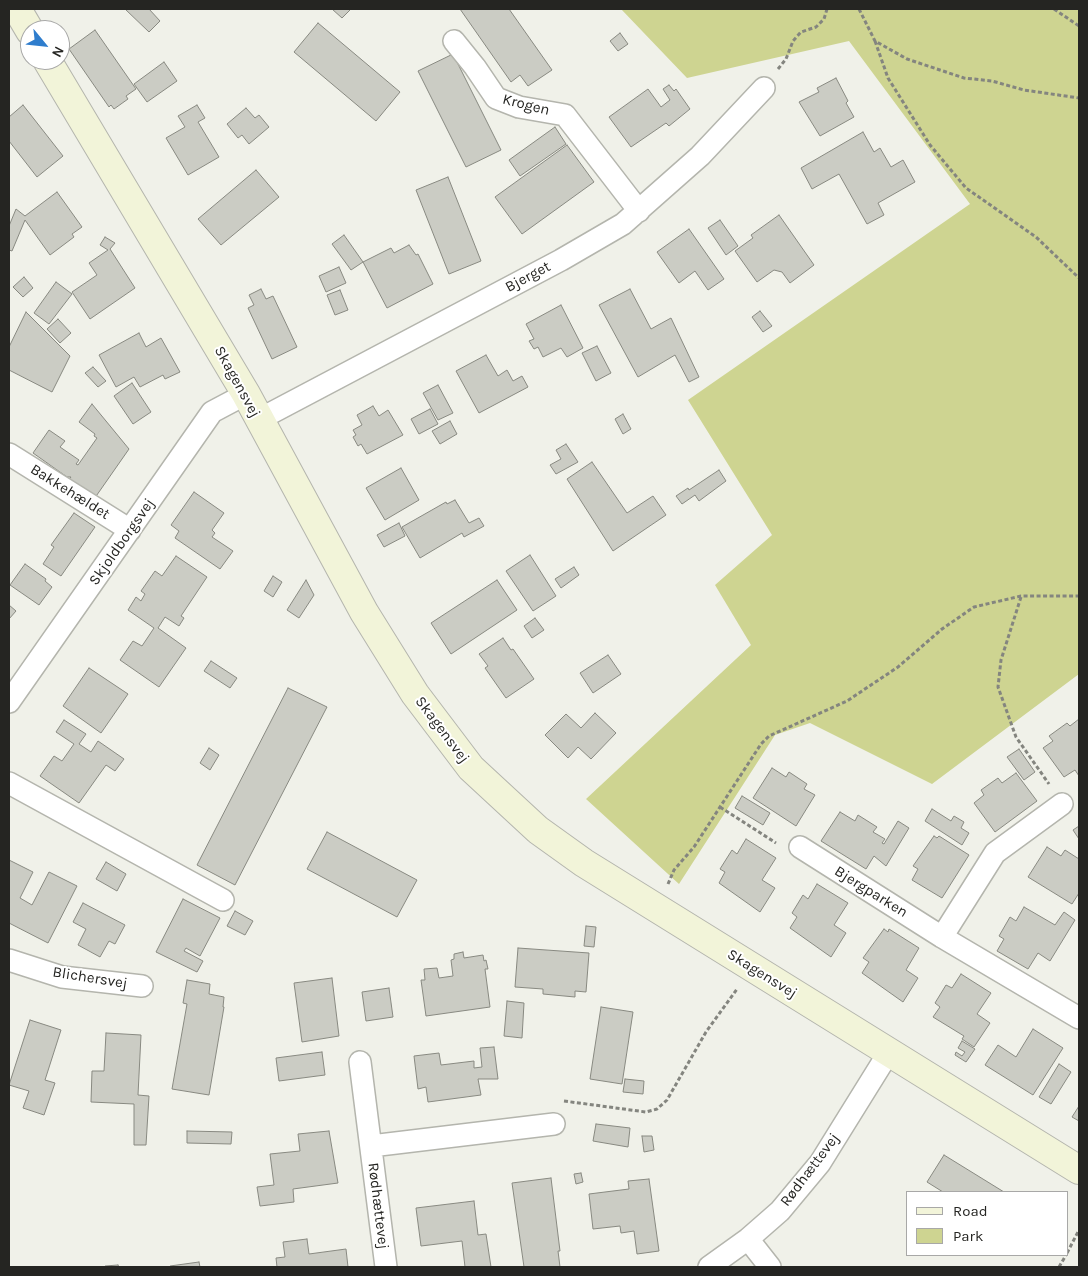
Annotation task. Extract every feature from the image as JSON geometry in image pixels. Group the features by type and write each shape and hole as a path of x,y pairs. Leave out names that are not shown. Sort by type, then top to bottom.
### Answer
{"street":[{"path":"9,13 15,9 22,20"},
{"name":"Krogen","path":"454,41 496,98 519,107 565,115 639,211"},
{"name":"Skagensvej","path":"53,70 246,394 258,420 364,612 414,694 471,768 538,830 584,862 1079,1170"},
{"name":"Bjerget","path":"258,420 560,260 639,211 700,156 764,88"},
{"name":"Skjoldborgsvej","path":"9,702 212,412 246,394"},
{"name":"Bakkehældet","path":"9,454 130,530"},
{"path":"9,783 223,900"},
{"path":"942,937 995,853 1062,804"},
{"name":"Bjergparken","path":"800,847 942,937 1079,1018"},
{"name":"Blichersvej","path":"9,960 62,977 142,986"},
{"name":"Rødhættevej","path":"709,1267 748,1239 780,1211 820,1164 889,1052"},
{"name":"Rødhættevej","path":"360,1062 386,1267"},
{"name":"Rødhættevej","path":"371,1146 554,1124"},
{"path":"748,1239 770,1267"}],"path":[{"path":"764,88 762,83 786,59 793,42 801,32 816,27 824,19 827,9"},
{"path":"859,9 875,41 888,78 930,145 966,188 1036,237 1079,278"},
{"path":"1054,9 1079,26"},
{"path":"875,41 907,59 964,78 992,81 1024,90 1079,98"},
{"path":"656,907 671,873 694,847 761,744 769,736 847,701 898,668 942,629 974,607 1021,596 1079,596"},
{"path":"1021,596 1001,660 998,688 1016,737 1062,804"},
{"path":"720,807 785,848 800,847"},
{"path":"554,1124 559,1100 646,1112 657,1109 666,1100 706,1032 752,968"},
{"path":"1068,1251 1079,1233"}],"green space":[{"path":"621,9 1079,9 1079,674 932,784 810,723 775,735 679,884 586,799 751,645 715,585 772,535 688,400 970,204 849,41 687,78"}],"building":[{"path":"125,9 149,9 160,21 149,32"},
{"path":"332,9 351,9 342,18"},
{"path":"460,9 509,9 552,70 528,86 520,75 511,82"},
{"path":"318,23 400,92 376,121 294,52"},
{"path":"95,30 136,89 126,96 128,99 114,109 111,105 109,107 70,48"},
{"path":"620,33 628,44 618,51 610,41"},
{"path":"453,54 501,150 466,167 418,71"},
{"path":"164,62 177,81 147,102 134,84"},
{"path":"836,78 854,117 820,136 799,102 819,92 817,88"},
{"path":"669,85 674,91 676,89 690,109 669,126 666,123 631,147 609,117 648,89 661,107 670,100 663,89"},
{"path":"23,105 63,156 37,177 9,141 9,117"},
{"path":"197,105 205,118 198,122 219,157 188,175 166,138 185,127 178,116"},
{"path":"246,108 255,118 259,115 269,127 249,144 242,135 238,138 227,124"},
{"path":"555,127 566,144 520,176 509,160"},
{"path":"863,132 874,152 880,148 891,167 903,160 915,182 878,203 884,215 867,224 839,174 812,189 801,168"},
{"path":"567,145 594,182 522,234 495,197"},
{"path":"256,170 279,197 221,245 198,219"},
{"path":"448,177 481,261 449,274 416,190"},
{"path":"57,192 82,227 72,234 74,237 50,255 25,220 12,251 9,250 9,226 16,209 25,216"},
{"path":"779,215 814,265 790,283 782,272 774,270 757,282 735,251 753,238 751,235"},
{"path":"720,220 738,246 726,255 708,228"},
{"path":"689,229 724,279 708,290 695,271 679,283 657,252"},
{"path":"344,235 363,262 351,270 332,244"},
{"path":"105,237 115,243 110,249 135,288 90,319 72,292 97,275 89,263 108,250 100,245"},
{"path":"409,245 416,255 418,254 433,284 387,308 363,262 391,248 394,253"},
{"path":"339,267 346,283 326,292 319,276"},
{"path":"24,277 33,288 23,297 13,287"},
{"path":"56,282 72,294 49,324 34,313"},
{"path":"261,289 266,299 273,296 297,347 272,359 248,308 254,305 249,295"},
{"path":"630,289 651,329 671,318 699,377 689,382 675,355 638,377 599,305"},
{"path":"340,290 348,310 335,315 327,295"},
{"path":"561,305 583,348 567,357 561,348 543,357 538,347 534,349 529,341 534,339 526,324"},
{"path":"760,311 772,326 763,332 752,317"},
{"path":"26,312 70,356 52,392 9,370 9,347"},
{"path":"58,319 71,333 60,343 47,329"},
{"path":"139,333 146,347 161,338 180,372 165,379 163,375 140,387 134,377 116,387 99,355"},
{"path":"597,346 611,373 596,381 582,353"},
{"path":"486,355 498,376 507,370 513,381 522,376 528,387 479,413 456,371"},
{"path":"93,367 106,381 98,387 85,373"},
{"path":"132,383 151,412 133,424 114,396"},
{"path":"438,385 453,413 438,420 423,393"},
{"path":"92,404 129,449 92,502 66,483 71,477 67,477 33,453 49,430 65,441 60,447 79,460 76,464 78,465 97,438 94,436 95,434 79,422"},
{"path":"373,406 379,416 388,410 403,435 367,454 361,444 358,446 353,437 356,435 353,430 362,425 357,415"},
{"path":"430,409 438,424 419,434 411,419"},
{"path":"623,414 631,429 623,434 615,419"},
{"path":"450,421 457,434 440,444 432,431"},
{"path":"566,444 578,462 556,474 550,465 561,459 556,450"},
{"path":"592,462 627,513 653,496 666,515 613,551 567,479"},
{"path":"401,468 419,500 385,520 366,488"},
{"path":"719,470 726,481 699,501 695,495 682,504 676,496 688,488 689,490"},
{"path":"194,492 224,513 212,530 215,533 212,537 233,551 220,569 175,538 179,531 171,525"},
{"path":"455,500 469,523 479,518 484,526 464,537 462,533 420,558 402,527 446,502 447,504"},
{"path":"74,513 95,527 61,576 43,564 54,547 51,545"},
{"path":"399,523 405,536 384,547 377,535"},
{"path":"530,555 556,596 533,611 506,571"},
{"path":"176,556 207,577 181,616 184,618 179,626 165,617 158,628 186,648 159,687 120,660 133,641 142,646 154,628 128,610 136,597 141,601 145,594 141,591 155,571 162,576"},
{"path":"25,564 46,579 45,581 52,587 39,605 10,585"},
{"path":"574,567 579,575 561,588 555,579"},
{"path":"273,576 282,582 273,597 264,591"},
{"path":"306,580 314,595 299,618 287,610"},
{"path":"497,580 517,610 451,654 431,623"},
{"path":"9,605 16,611 9,619"},
{"path":"535,618 544,630 532,638 524,626"},
{"path":"503,638 534,679 506,698 485,668 488,666 479,654"},
{"path":"608,655 621,674 593,693 580,673"},
{"path":"211,661 237,678 230,688 204,671"},
{"path":"89,668 128,694 101,733 63,706"},
{"path":"288,688 327,707 235,885 197,865"},
{"path":"595,713 616,733 591,759 578,747 568,758 545,735 566,714 581,728"},
{"path":"1079,719 1079,776 1075,770 1064,777 1043,748 1053,741 1049,736 1067,723 1070,726"},
{"path":"64,720 86,734 79,744 91,752 98,741 124,759 115,771 106,765 79,803 40,776 54,756 62,761 74,744 56,732"},
{"path":"209,748 219,755 210,770 200,763"},
{"path":"1019,749 1035,772 1024,780 1007,757"},
{"path":"772,768 786,777 789,772 807,784 804,789 815,795 796,826 753,798"},
{"path":"1016,773 1037,801 995,832 974,803 984,795 981,790 998,778 1002,783"},
{"path":"742,796 770,813 763,825 735,808"},
{"path":"932,809 951,821 954,816 964,822 961,828 969,833 962,845 925,821"},
{"path":"840,812 855,821 858,815 877,827 873,832 885,839 882,843 884,844 898,821 909,828 886,866 874,856 866,869 821,841"},
{"path":"1079,826 1079,839 1073,830"},
{"path":"327,832 417,880 397,917 307,869"},
{"path":"934,836 937,838 939,836 969,855 942,898 912,880 918,869 913,866"},
{"path":"746,839 776,858 762,880 775,888 760,912 719,883 725,872 720,869 732,850 737,854"},
{"path":"1047,847 1061,856 1065,850 1079,859 1079,893 1072,904 1028,877"},
{"path":"9,860 33,872 20,898 32,905 49,872 77,886 48,943 9,923"},
{"path":"106,862 126,874 117,891 96,879"},
{"path":"817,884 848,903 834,925 846,933 831,957 790,928 797,917 792,913 803,895 808,899"},
{"path":"183,899 220,918 200,956 186,948 184,951 203,961 197,972 156,952"},
{"path":"83,903 125,925 115,944 109,941 100,957 78,945 86,929 73,922"},
{"path":"1024,907 1055,925 1064,912 1075,920 1050,961 1038,953 1028,969 997,951 1004,939 999,936 1010,917 1016,921"},
{"path":"235,911 253,921 245,935 227,926"},
{"path":"586,926 596,927 594,947 584,946"},
{"path":"884,929 888,932 889,929 919,948 906,970 918,978 903,1002 862,973 869,962 863,958"},
{"path":"518,948 589,953 586,992 575,991 575,997 543,994 543,989 515,987"},
{"path":"463,952 464,958 483,955 484,961 486,960 488,969 485,969 490,1007 426,1016 421,980 425,980 424,969 437,968 439,978 453,976 451,960 454,959 454,954"},
{"path":"961,974 991,993 977,1014 990,1023 974,1047 962,1039 964,1036 933,1017 940,1007 935,1003 946,985 952,988"},
{"path":"332,978 339,1036 302,1042 294,983"},
{"path":"187,980 210,984 209,994 224,997 224,1007 209,1095 172,1089 187,1004 183,1003"},
{"path":"389,988 393,1017 366,1021 362,992"},
{"path":"507,1001 524,1003 522,1038 504,1036"},
{"path":"601,1007 633,1012 622,1084 590,1079"},
{"path":"30,1020 61,1030 45,1080 55,1083 44,1115 23,1108 29,1091 9,1085"},
{"path":"1033,1029 1063,1048 1033,1095 985,1065 998,1045 1016,1057"},
{"path":"106,1033 141,1035 138,1095 149,1096 146,1145 134,1145 134,1104 91,1102 92,1071 104,1071"},
{"path":"962,1041 975,1049 966,1062 955,1055 956,1052 962,1056 965,1052 958,1048"},
{"path":"494,1047 498,1079 478,1079 481,1095 428,1102 426,1087 418,1089 414,1056 439,1053 441,1065 474,1061 474,1068 482,1067 480,1048"},
{"path":"322,1052 325,1075 279,1081 276,1058"},
{"path":"1059,1064 1071,1072 1051,1104 1039,1097"},
{"path":"625,1079 644,1081 643,1094 623,1092"},
{"path":"1079,1106 1079,1121 1072,1117"},
{"path":"596,1124 630,1128 628,1147 593,1141"},
{"path":"187,1131 232,1132 231,1144 187,1143"},
{"path":"329,1131 338,1183 293,1189 294,1202 260,1206 257,1187 274,1185 270,1154 300,1151 298,1134"},
{"path":"642,1136 652,1136 654,1150 644,1152"},
{"path":"944,1155 1002,1191 941,1191 927,1182"},
{"path":"581,1173 583,1182 576,1184 574,1174"},
{"path":"551,1178 560,1251 558,1251 560,1267 524,1267 512,1183"},
{"path":"649,1179 659,1251 637,1254 634,1231 621,1233 620,1226 593,1229 589,1194 629,1189 628,1181"},
{"path":"474,1201 478,1235 486,1234 491,1267 465,1267 462,1241 421,1246 416,1208"},
{"path":"307,1239 309,1254 346,1249 348,1267 277,1267 276,1258 285,1257 283,1242"},
{"path":"199,1262 200,1267 170,1267 170,1266"},
{"path":"118,1265 119,1267 105,1267 105,1266"}]}
